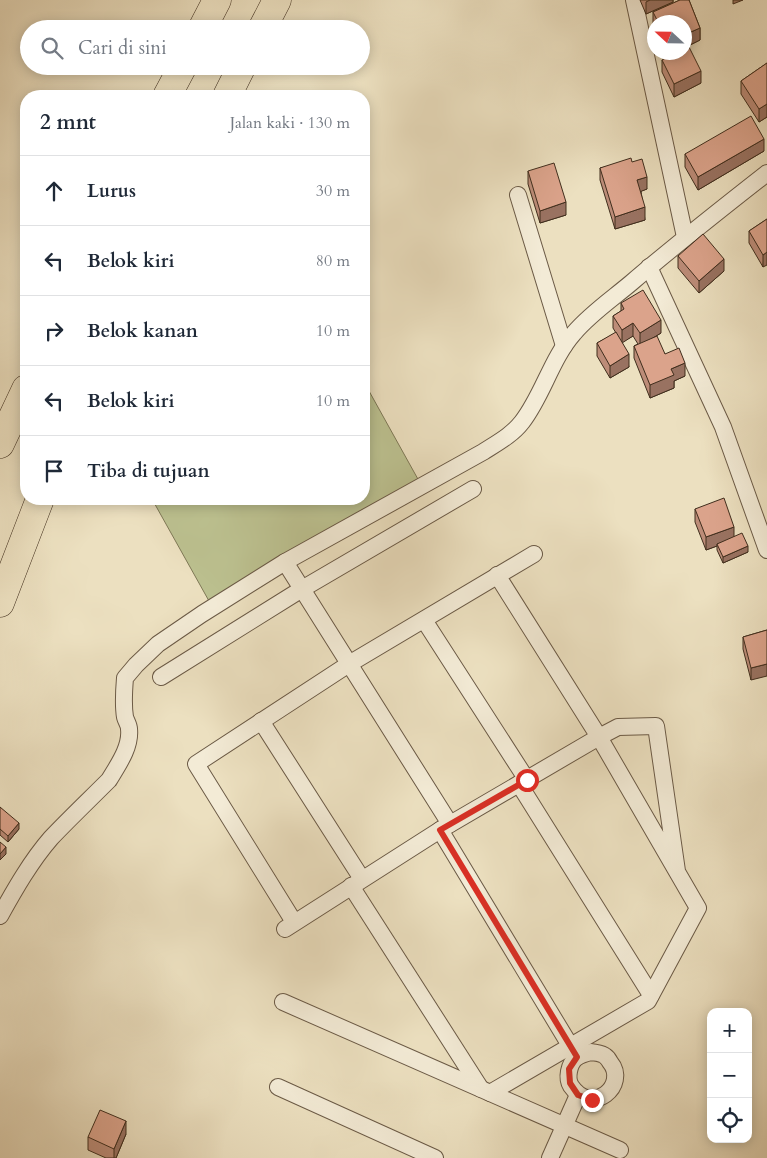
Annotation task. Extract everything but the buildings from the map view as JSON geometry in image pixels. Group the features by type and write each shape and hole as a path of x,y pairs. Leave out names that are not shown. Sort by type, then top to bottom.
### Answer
{"highway":[{"path":"207,20 217,0"},
{"path":"267,20 277,0"},
{"path":"170,90 178,75"},
{"path":"230,90 238,75"},
{"path":"0,444 20,402"},
{"path":"0,603 38,505"}],"street":[{"path":"634,0 685,237"},
{"path":"0,916 29,867 50,839 109,780 123,756 128,741 129,728 125,716 124,683 136,665 158,644 285,562 483,452 510,434 522,423 573,333 685,237 767,173"},
{"path":"518,195 564,346"},
{"path":"649,267 724,428 767,550"},
{"path":"161,677 302,589 473,489"},
{"path":"534,554 349,664 196,764 289,926 445,827 618,727 656,726 677,871"},
{"path":"285,562 349,664 573,1051 569,1069 570,1083 578,1095 592,1100 606,1095 615,1082 614,1067 605,1056 591,1052 573,1051"},
{"path":"485,1091 573,1051 648,1000 698,908 599,737 497,575"},
{"path":"424,620 651,995"},
{"path":"261,721 485,1091"},
{"path":"283,1002 620,1150"},
{"path":"278,1087 435,1158"},
{"path":"550,1158 578,1095"}],"green space":[{"path":"370,393 419,481 209,601 155,505 370,505"}],"route":[{"path":"527,780 440,830 577,1057 569,1069 570,1083 578,1095 592,1100"}]}
